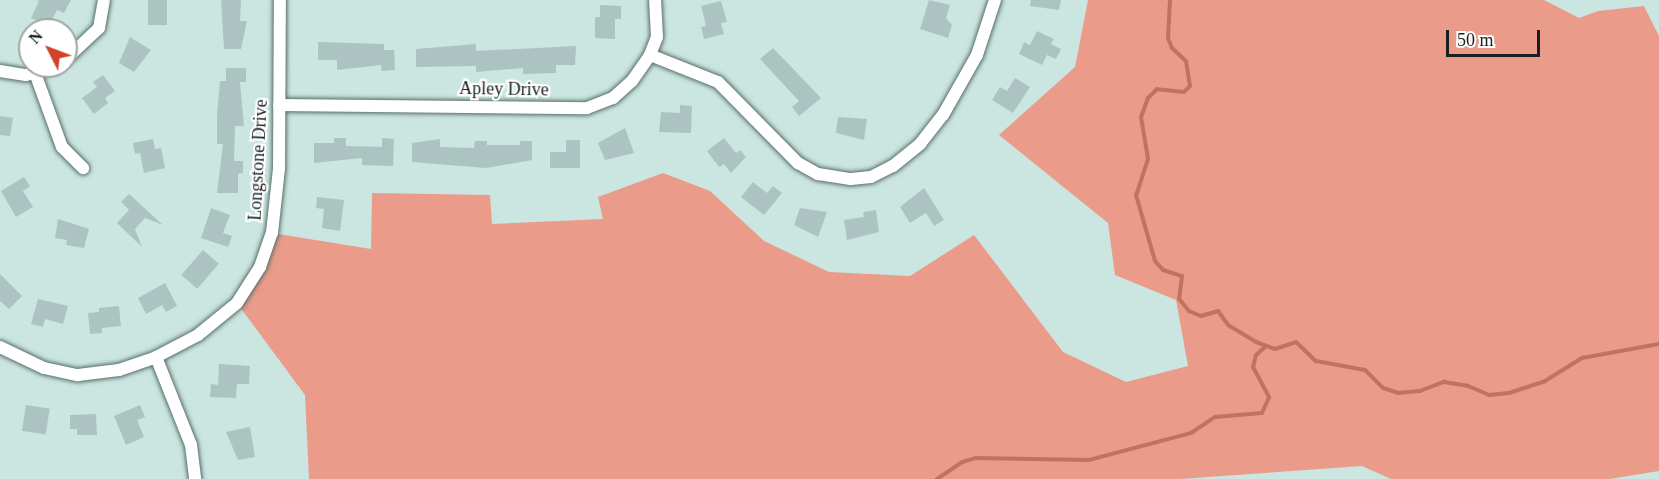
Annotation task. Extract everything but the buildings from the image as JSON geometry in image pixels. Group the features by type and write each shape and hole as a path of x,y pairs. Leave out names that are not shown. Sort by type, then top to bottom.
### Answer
{"street":[{"path":"78,48 99,28 104,0"},
{"name":"Longstone Drive","path":"0,347 44,368 78,375 119,370 156,357 198,335 237,303 260,267 272,233 279,105 280,0"},
{"name":"Apley Drive","path":"279,105 587,108 613,98 650,55 657,37 655,0"},
{"path":"650,55 718,82 798,163 818,174 851,179 871,177 893,166 920,144 943,115 973,64 995,0"},
{"path":"0,71 18,72"},
{"path":"37,78 62,147 83,168"},
{"path":"156,357 191,445 195,479"}],"shaded area":[{"path":"1088,0 1544,0 1579,18 1598,11 1644,6 1659,36 1659,471 1610,479 1391,479 1362,466 1180,479 309,479 305,395 237,303 272,233 371,249 372,193 490,195 492,224 603,219 598,197 663,173 710,191 764,241 829,272 910,276 974,235 1063,352 1126,382 1188,366 1176,300 1115,275 1108,223 999,135 1075,67"}],"waterway":[{"path":"1170,0 1168,38 1172,48 1186,61 1190,86 1184,92 1157,89 1148,98 1141,117 1148,159 1136,195 1155,261 1163,270 1182,276 1179,299 1189,311 1201,316 1218,311 1228,325 1256,342 1275,349 1296,342 1316,361 1365,370 1383,388 1398,393 1420,391 1444,382 1468,386 1489,395 1509,393 1545,381 1582,358 1659,344"},
{"path":"937,479 962,462 976,458 1089,460 1191,433 1215,417 1262,413 1269,397 1253,367 1256,355 1265,347"}]}
